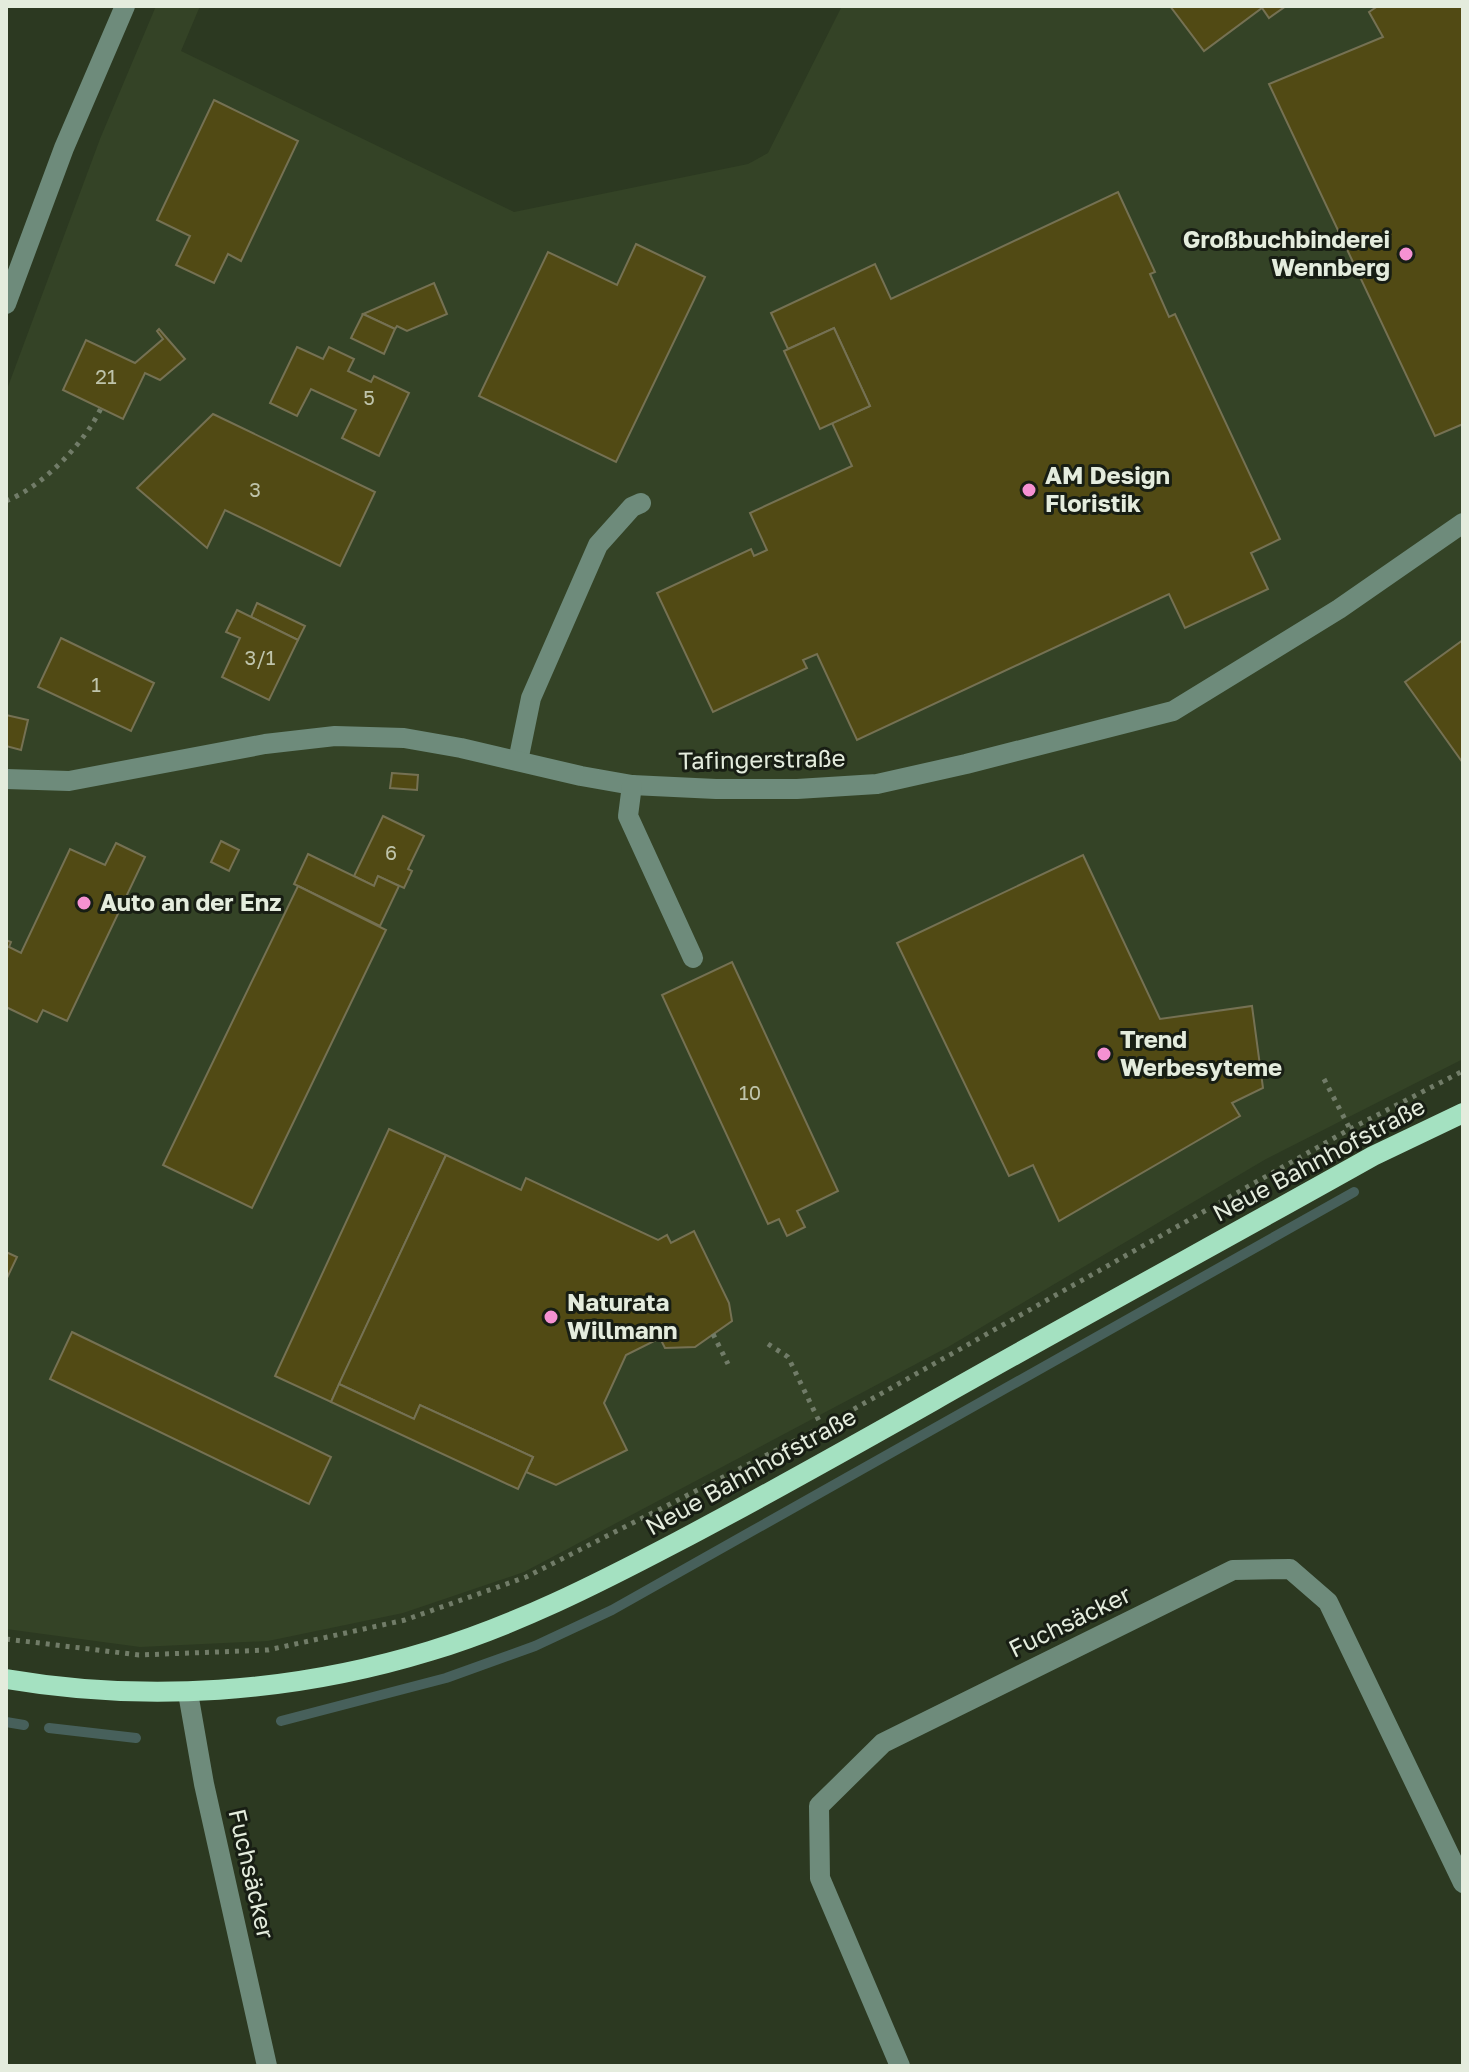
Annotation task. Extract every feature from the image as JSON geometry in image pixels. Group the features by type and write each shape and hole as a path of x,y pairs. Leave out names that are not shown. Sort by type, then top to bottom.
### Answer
{"main road":[{"name":"Neue Bahnhofstraße","path":"6,1679 90,1688 188,1693 265,1685 356,1670 441,1647 539,1610 622,1571 770,1493 1360,1163 1463,1113"}],"street":[{"path":"6,304 64,148 125,6"},
{"path":"518,761 531,698 598,545 632,507 641,503"},
{"name":"Tafingerstraße","path":"6,779 69,781 265,744 335,736 404,738 632,785 797,789 877,784 1173,711 1339,609 1463,523"},
{"path":"632,785 628,816 693,958"},
{"name":"Fuchsäcker","path":"900,2066 820,1878 819,1806 883,1743 1233,1570 1290,1569 1328,1602 1463,1883"},
{"name":"Fuchsäcker","path":"188,1693 204,1784 267,2066"}],"path":[{"path":"6,501 54,469 91,429 101,408"},
{"path":"6,1639 139,1655 268,1650 405,1620 526,1577 822,1427 1350,1129 1463,1071"},
{"path":"1324,1079 1350,1129"},
{"path":"713,1334 728,1364"},
{"path":"768,1344 788,1357 822,1427"}],"shaded area":[{"path":"156,6 200,6 181,51 514,212 748,164 768,153 842,6 1463,6 1463,1059 1266,1159 948,1347 524,1572 403,1613 268,1641 140,1647 6,1629 6,392 100,139"}],"building":[{"path":"1170,6 1286,6 1269,18 1262,8 1204,51"},
{"name":"Großbuchbinderei Wennberg","path":"1378,6 1463,6 1463,424 1435,436 1269,84 1383,37 1369,12"},
{"path":"214,100 298,141 241,261 228,254 214,283 176,265 190,236 157,220"},
{"name":"AM Design Floristik","path":"1118,192 1155,272 1150,274 1169,317 1175,314 1280,539 1251,553 1268,589 1185,628 1169,594 857,740 817,654 803,660 807,668 713,712 657,593 751,549 754,556 767,550 750,513 852,466 832,423 870,406 834,328 788,349 771,313 875,264 891,299"},
{"path":"636,244 705,277 616,462 479,396 548,252 617,285"},
{"path":"434,283 447,314 407,331 397,326 395,329 363,314"},
{"path":"363,314 395,329 384,354 351,338"},
{"path":"834,328 870,406 820,429 784,351"},
{"path":"159,329 185,359 160,380 145,373 123,419 63,390 86,340 135,363 163,339 157,331"},
{"path":"297,347 323,359 329,347 354,359 348,371 371,382 374,376 409,393 379,456 342,438 356,410 311,389 297,416 270,403"},
{"path":"213,414 375,492 340,566 225,510 207,548 137,488"},
{"path":"257,603 305,626 298,640 251,617"},
{"path":"237,610 298,640 269,700 222,677 240,638 226,632"},
{"path":"61,638 154,683 131,731 38,687"},
{"path":"1463,640 1463,763 1405,682"},
{"path":"6,715 28,720 21,750 6,746"},
{"path":"392,773 418,775 417,790 390,788"},
{"path":"383,816 424,836 408,869 412,871 404,888 378,876 374,886 354,876"},
{"path":"221,841 239,850 229,871 211,862"},
{"name":"Auto an der Enz","path":"116,843 145,857 67,1021 43,1010 37,1022 6,1007 6,940 11,942 9,947 21,953 70,849 105,865"},
{"path":"308,854 374,886 378,876 399,886 380,926 294,884"},
{"name":"Trend Werbesyteme","path":"1083,855 1160,1019 1252,1006 1263,1088 1232,1103 1240,1116 1059,1221 1033,1165 1009,1176 897,943"},
{"path":"298,886 386,930 252,1208 163,1165"},
{"path":"732,962 838,1191 797,1211 805,1227 787,1236 779,1219 768,1224 662,995"},
{"path":"389,1129 446,1155 331,1402 275,1376"},
{"name":"Naturata Willmann","path":"446,1155 521,1190 526,1178 658,1240 667,1235 671,1243 694,1231 729,1303 732,1321 695,1347 665,1348 660,1338 626,1355 604,1403 627,1450 556,1485 526,1472 533,1457 420,1405 414,1419 339,1384"},
{"path":"6,1252 17,1257 6,1280"},
{"path":"72,1332 331,1457 309,1504 50,1379"},
{"path":"339,1384 414,1419 420,1405 533,1457 518,1489 331,1402"}],"waterway":[{"path":"281,1721 446,1678 535,1646 612,1610 1354,1192"},
{"path":"6,1722 24,1725"},
{"path":"49,1728 136,1738"}],"place":[{"name":"Großbuchbinderei Wennberg","path":"1406,254"},
{"name":"AM Design Floristik","path":"1029,490"},
{"name":"Auto an der Enz","path":"84,903"},
{"name":"Trend Werbesyteme","path":"1104,1054"},
{"name":"Naturata Willmann","path":"551,1317"}]}
